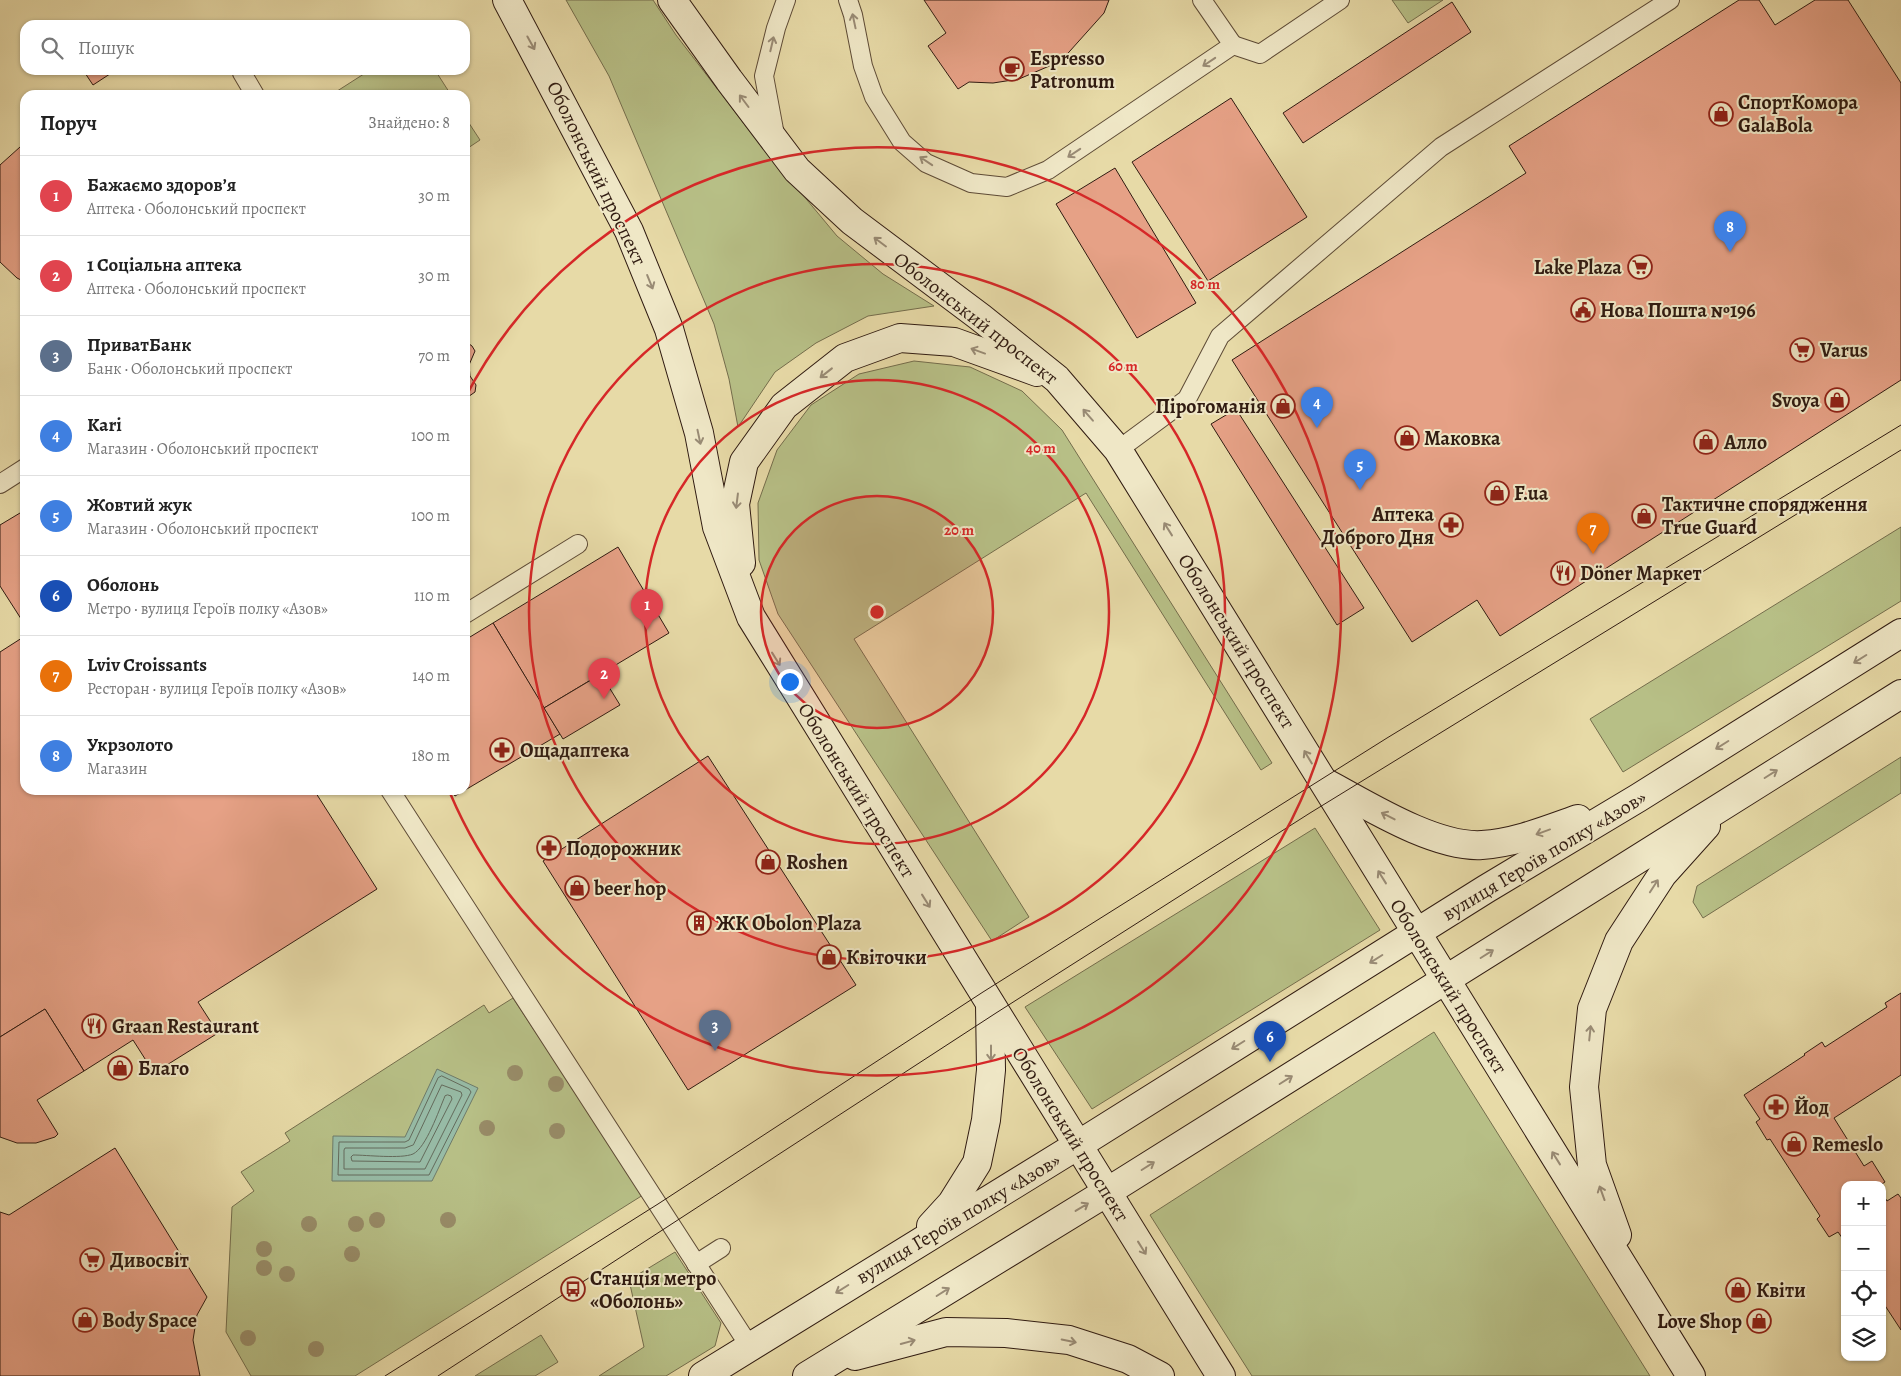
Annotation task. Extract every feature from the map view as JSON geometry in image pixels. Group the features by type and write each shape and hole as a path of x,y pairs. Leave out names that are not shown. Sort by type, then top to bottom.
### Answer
{"main road":[{"name":"Оболонський проспект","path":"508,0 629,231 669,329 699,433 717,527 750,618 1221,1376"},
{"name":"Оболонський проспект","path":"672,0 797,170 852,222 980,317 1057,379 1118,450 1691,1376"},
{"path":"750,618 739,552 735,504 744,462 784,406 846,358 900,338 954,342 1057,379"},
{"name":"вулиця Героїв полку «Азов»","path":"703,1376 1078,1145 1486,889 1638,798 1901,633"},
{"path":"817,1370 1107,1192 1729,800 1901,694"},
{"path":"1323,781 1349,797 1414,829 1459,843 1481,845 1532,836 1638,798"},
{"path":"1636,1288 1592,1165 1584,1087 1592,1009 1620,940 1662,875 1729,800"},
{"path":"913,1246 952,1203 977,1163 986,1120 991,1070 990,1004"},
{"path":"817,1370 946,1332 1006,1333 1069,1340 1128,1359 1160,1376"}],"lane":[{"path":"777,143 764,76 776,28 786,0"},
{"path":"848,0 853,15 863,66 874,97 902,142 926,163 971,183 1007,187 1048,170 1233,45"},
{"path":"1202,0 1233,45 1260,54 1340,0"},
{"path":"1118,450 1187,398 1220,336 1441,146 1670,0"},
{"path":"243,75 253,90"},
{"path":"0,484 20,471"},
{"path":"470,611 578,544"},
{"path":"393,795 750,1347"},
{"path":"696,1264 721,1248"}],"green space":[{"path":"566,0 653,0 676,35 748,129 837,236 883,274 934,306 868,316 816,343 775,372 738,427 729,379 714,324 609,76"},
{"path":"1392,0 1443,0 1408,23"},
{"path":"362,75 438,75 448,90 339,90"},
{"path":"470,125 480,140 470,147"},
{"path":"914,361 970,367 1022,391 1062,430 1272,763 1261,770 1086,493 854,639 1029,917 992,941 778,614 759,560 758,503 777,450 811,405 859,374"},
{"path":"1901,527 1901,601 1623,772 1590,719"},
{"path":"1901,757 1901,793 1703,918 1693,902 1697,886"},
{"path":"1315,828 1380,930 1092,1109 1025,1007"},
{"path":"513,998 643,1195 355,1376 251,1376 226,1332 232,1207 254,1191 241,1172 290,1141 285,1133 484,1005 489,1013"},
{"path":"1434,1032 1650,1376 1252,1376 1150,1215"},
{"path":"675,1252 721,1323 715,1346 666,1376 599,1376 644,1347 629,1280"},
{"path":"541,1335 558,1362 535,1376 475,1376"}],"water":[{"path":"437,1069 478,1088 432,1181 332,1181 333,1136 405,1137"}],"building":[{"path":"924,0 1109,0 1104,13 1061,61 1019,79 993,83 969,82 958,89 928,46 946,33"},
{"name":"Lake Plaza","path":"1739,0 1759,0 1775,25 1815,0 1848,0 1901,83 1901,380 1500,636 1477,600 1412,642 1232,360 1526,173 1509,146"},
{"path":"1452,2 1471,32 1303,143 1283,113"},
{"path":"86,75 108,75 93,85"},
{"path":"1231,98 1307,217 1208,281 1132,162"},
{"path":"20,147 20,280 0,262 0,165"},
{"path":"1115,168 1196,303 1137,338 1056,204"},
{"path":"470,345 475,351 470,363"},
{"path":"470,376 476,385 475,392 470,396"},
{"path":"1236,409 1364,608 1337,625 1211,424"},
{"path":"20,513 20,617 0,586 0,525"},
{"path":"618,547 669,633 544,708 493,623"},
{"path":"493,623 560,734 470,787 470,637"},
{"path":"20,639 20,795 317,795 377,889 198,1002 218,1033 154,1073 133,1040 84,1071 45,1009 0,1037 0,652"},
{"path":"601,674 620,705 563,739 544,708"},
{"name":"ЖК Obolon Plaza","path":"708,756 856,985 688,1090 543,861"},
{"path":"1901,993 1901,1075 1834,1118 1864,1166 1872,1161 1884,1181 1841,1181 1841,1236 1838,1232 1829,1237 1817,1219 1820,1216 1770,1139 1767,1140 1756,1122 1760,1119 1744,1095 1822,1042 1825,1047 1887,1007 1885,1003"},
{"path":"45,1009 84,1071 37,1100 58,1134 55,1137 36,1143 17,1143 0,1137 0,1037"},
{"name":"Дивосвіт","path":"115,1148 207,1297 197,1315 193,1340 200,1376 0,1376 0,1212 9,1215"},
{"path":"1898,1194 1901,1198 1901,1330 1886,1307 1886,1199 1887,1201"}],"tram line":[{"path":"385,1376 658,1204 983,992 1387,738 1901,425"},
{"path":"438,1376 996,1013 1310,813 1901,450"}],"place":[{"name":"Espresso Patronum","path":"1012,69"},
{"name":"СпортКомора GalaBola","path":"1721,114"},
{"name":"Укрзолото","path":"1730,252"},
{"name":"Lake Plaza","path":"1640,267"},
{"name":"Нова Пошта №196","path":"1583,310"},
{"name":"Varus","path":"1802,350"},
{"name":"Svoya","path":"1837,400"},
{"name":"Пірогоманія","path":"1283,406"},
{"name":"Kari","path":"1317,428"},
{"name":"Маковка","path":"1407,438"},
{"name":"Алло","path":"1706,442"},
{"name":"Жовтий жук","path":"1360,490"},
{"name":"F.ua","path":"1497,493"},
{"name":"Тактичне спорядження True Guard","path":"1644,516"},
{"name":"Аптека Доброго Дня","path":"1451,525"},
{"name":"Lviv Croissants","path":"1593,554"},
{"name":"Döner Маркет","path":"1563,573"},
{"name":"Бажаємо здоровʼя","path":"647,630"},
{"name":"1 Соціальна аптека","path":"604,699"},
{"name":"Ощадаптека","path":"502,750"},
{"name":"Подорожник","path":"549,848"},
{"name":"Roshen","path":"768,862"},
{"name":"beer hop","path":"577,888"},
{"name":"ЖК Obolon Plaza","path":"699,923"},
{"name":"Квіточки","path":"829,957"},
{"name":"Graan Restaurant","path":"94,1026"},
{"name":"ПриватБанк","path":"715,1051"},
{"name":"Оболонь","path":"1270,1062"},
{"name":"Благо","path":"120,1068"},
{"name":"Йод","path":"1776,1107"},
{"name":"Remeslo","path":"1794,1144"},
{"name":"Дивосвіт","path":"92,1260"},
{"name":"Станція метро «Оболонь»","path":"573,1289"},
{"name":"Квіти","path":"1738,1290"},
{"name":"Body Space","path":"85,1320"},
{"name":"Love Shop","path":"1759,1321"}]}
